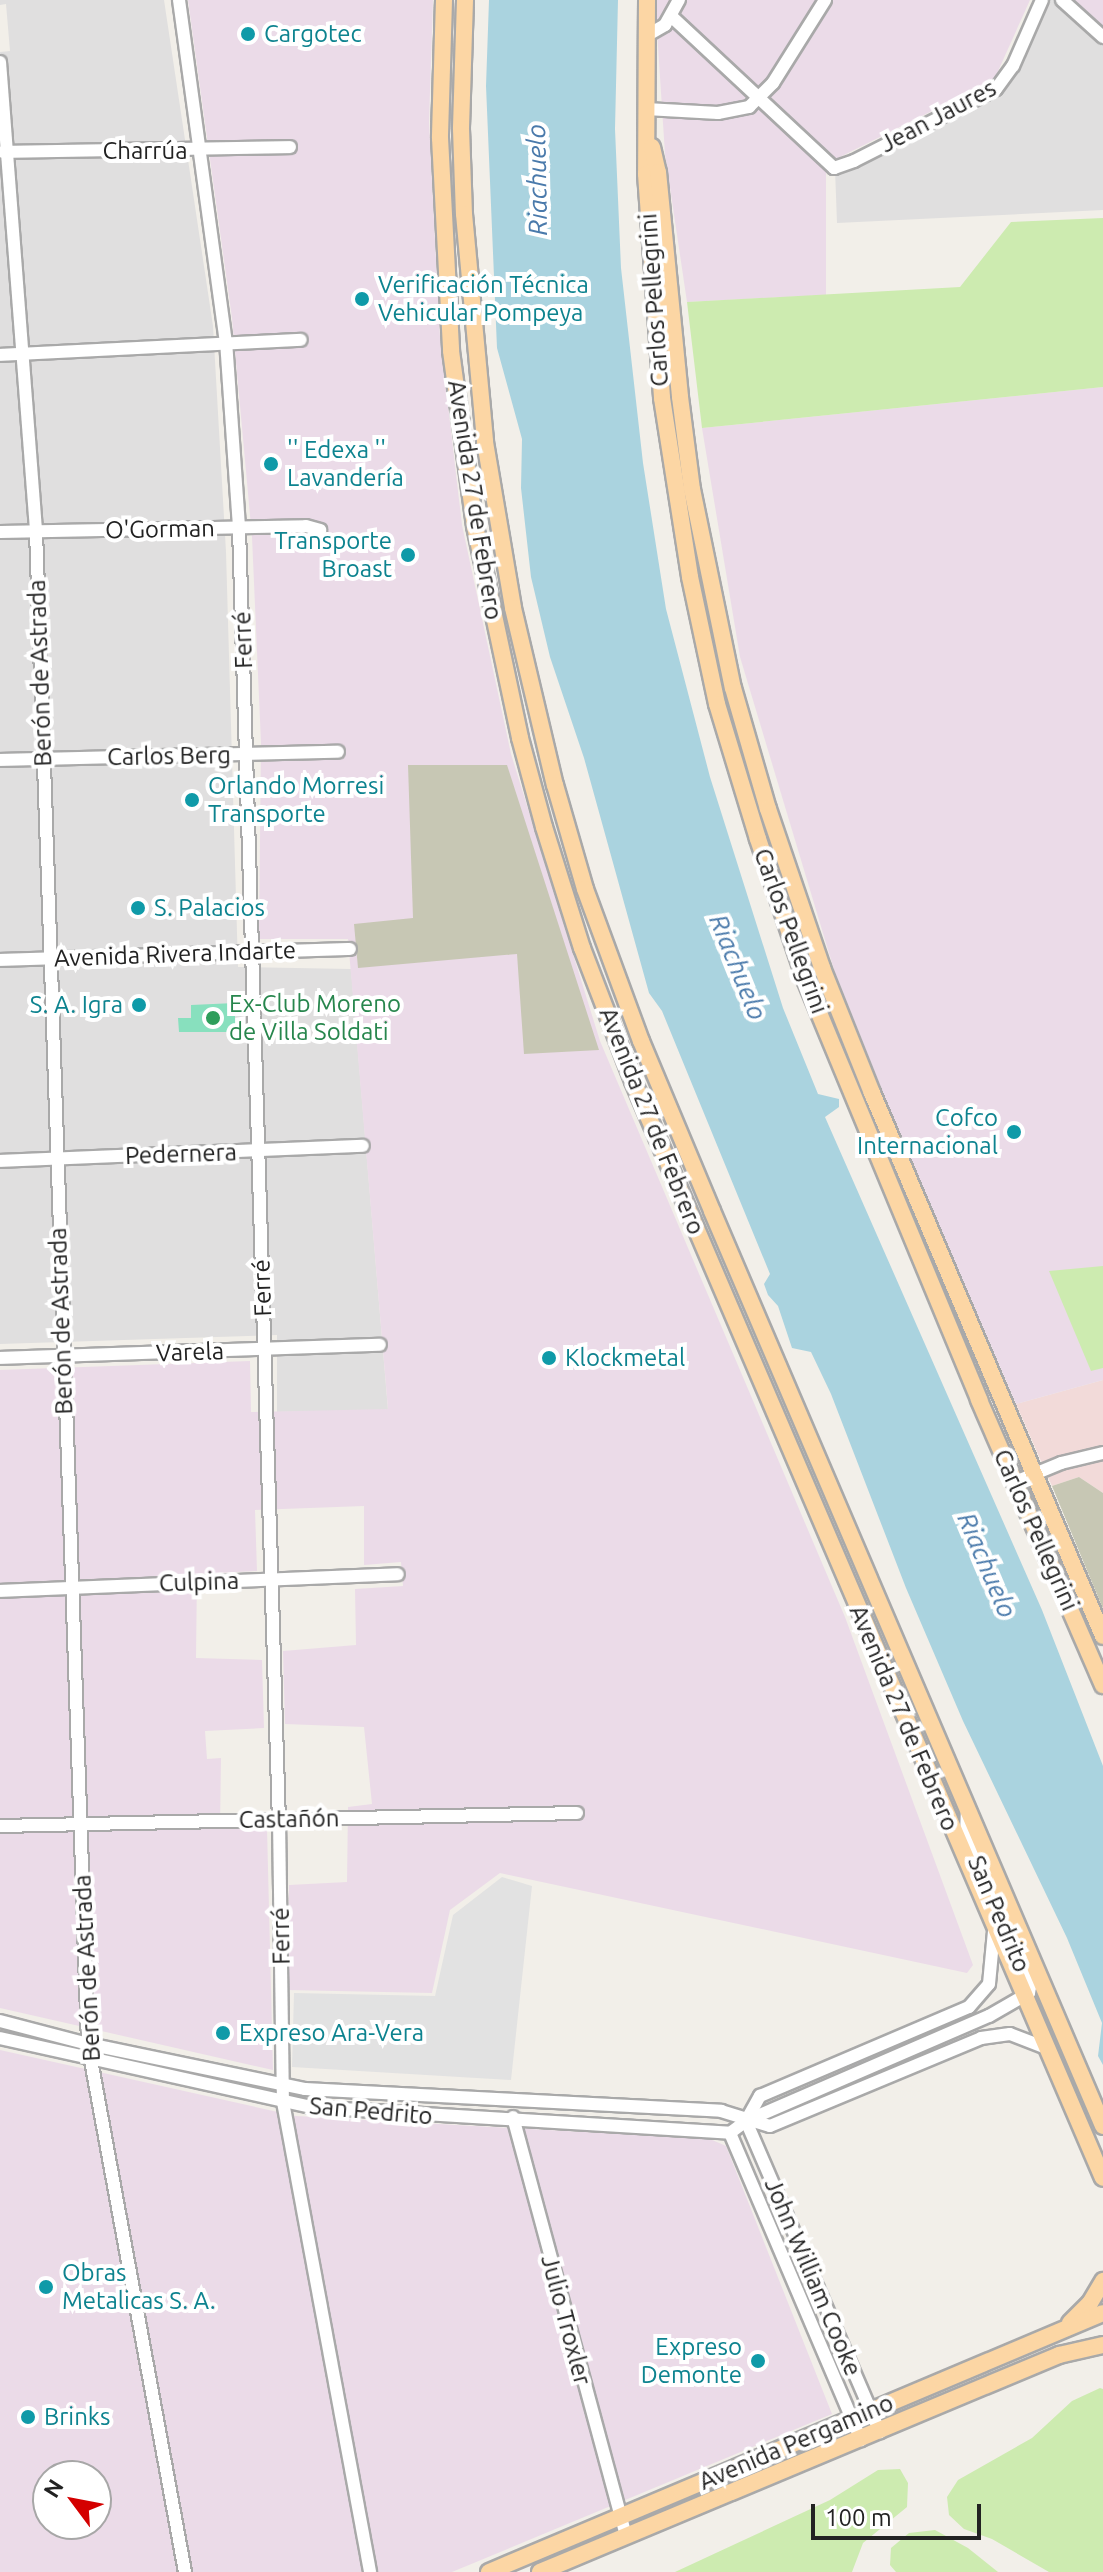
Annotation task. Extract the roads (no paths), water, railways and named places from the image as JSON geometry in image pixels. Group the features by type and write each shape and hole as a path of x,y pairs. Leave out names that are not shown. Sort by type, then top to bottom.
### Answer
{"main road":[{"name":"Avenida 27 de Febrero","path":"444,0 440,138 445,275 454,380 475,526 523,748 582,948 633,1081 994,1931 1103,2178"},
{"name":"Avenida 27 de Febrero","path":"465,0 461,129 464,214 477,377 497,524 544,741 553,742 560,770 555,785 585,889 641,1041 728,1248 739,1249 756,1288 752,1306 1103,2126"},
{"name":"Carlos Pellegrini","path":"647,0 648,228 662,398 690,577 717,704 791,942 1015,1482 1103,1685"},
{"name":"Carlos Pellegrini","path":"648,131 658,172 692,489 741,720 822,968 1103,1636"},
{"path":"475,526 497,524"},
{"path":"523,748 544,741"},
{"path":"708,1257 728,1248"},
{"path":"1057,2332 1090,2303 1103,2281"},
{"name":"Avenida Pergamino","path":"489,2572 1103,2313"},
{"name":"Avenida Pergamino","path":"540,2572 1059,2355 1103,2345"}],"street":[{"name":"Ferré","path":"179,0 197,151 226,341 239,528 269,1579 279,1819 283,2102 370,2572"},
{"path":"646,36 665,25 679,0"},
{"path":"646,109 729,113 758,100 773,83 825,0"},
{"name":"Jean Jaures","path":"758,100 834,168 854,161 996,89 1013,66 1042,0"},
{"path":"1062,0 1103,37"},
{"path":"671,16 758,100"},
{"name":"Berón de Astrada","path":"0,62 4,152 24,354 36,531 48,959 88,2044 185,2572"},
{"name":"Charrúa","path":"4,152 290,147"},
{"path":"0,355 226,341 301,340"},
{"name":"O'Gorman","path":"0,532 306,526 320,530"},
{"name":"Carlos Berg","path":"0,760 338,752"},
{"name":"Avenida Rivera Indarte","path":"0,960 350,949"},
{"name":"Pedernera","path":"0,1161 363,1146"},
{"name":"Varela","path":"0,1358 380,1345"},
{"path":"1015,1482 1061,1463 1103,1453"},
{"name":"Culpina","path":"0,1591 398,1574"},
{"name":"San Pedrito","path":"0,2038 90,2061 283,2102 513,2122 730,2133 746,2121 1024,1998 1030,1987 966,1836 967,1812"},
{"name":"Castañón","path":"0,1826 577,1813"},
{"name":"San Pedrito","path":"746,2121 760,2096 969,2007 989,1984 994,1931"},
{"name":"San Pedrito","path":"0,2021 88,2044 282,2085 514,2102 721,2111 770,2126 995,2035 1026,2038 1047,2048"},
{"name":"Julio Troxler","path":"514,2102 513,2122 626,2537"},
{"name":"John William Cooke","path":"746,2121 880,2432"},
{"name":"John William Cooke","path":"730,2133 861,2440"}],"water":[{"name":"Riachuelo","path":"489,0 618,0 615,129 621,268 643,463 666,609 710,777 783,1008 818,1094 839,1099 839,1107 825,1117 1042,1610 1103,1766 1103,2065 1098,2056 1102,2023 1067,1938 963,1721 906,1588 831,1394 811,1352 792,1348 778,1306 768,1295 764,1284 770,1274 662,1011 649,993 584,758 550,657 531,577 521,488 522,439 497,348 486,86"}],"place":[{"name":"Cargotec","path":"248,34"},
{"name":"Verificación Técnica Vehicular Pompeya","path":"362,299"},
{"name":"'' Edexa '' Lavandería","path":"271,464"},
{"name":"Transporte Broast","path":"408,555"},
{"name":"Orlando Morresi Transporte","path":"192,800"},
{"name":"S. Palacios","path":"138,908"},
{"name":"S. A. Igra","path":"139,1005"},
{"name":"Ex-Club Moreno de Villa Soldati","path":"213,1018"},
{"name":"Cofco Internacional","path":"1014,1132"},
{"name":"Klockmetal","path":"549,1358"},
{"name":"Expreso Ara-Vera","path":"223,2033"},
{"name":"Obras Metalicas S. A.","path":"46,2287"},
{"name":"Expreso Demonte","path":"758,2361"},
{"name":"Brinks","path":"28,2417"}]}
